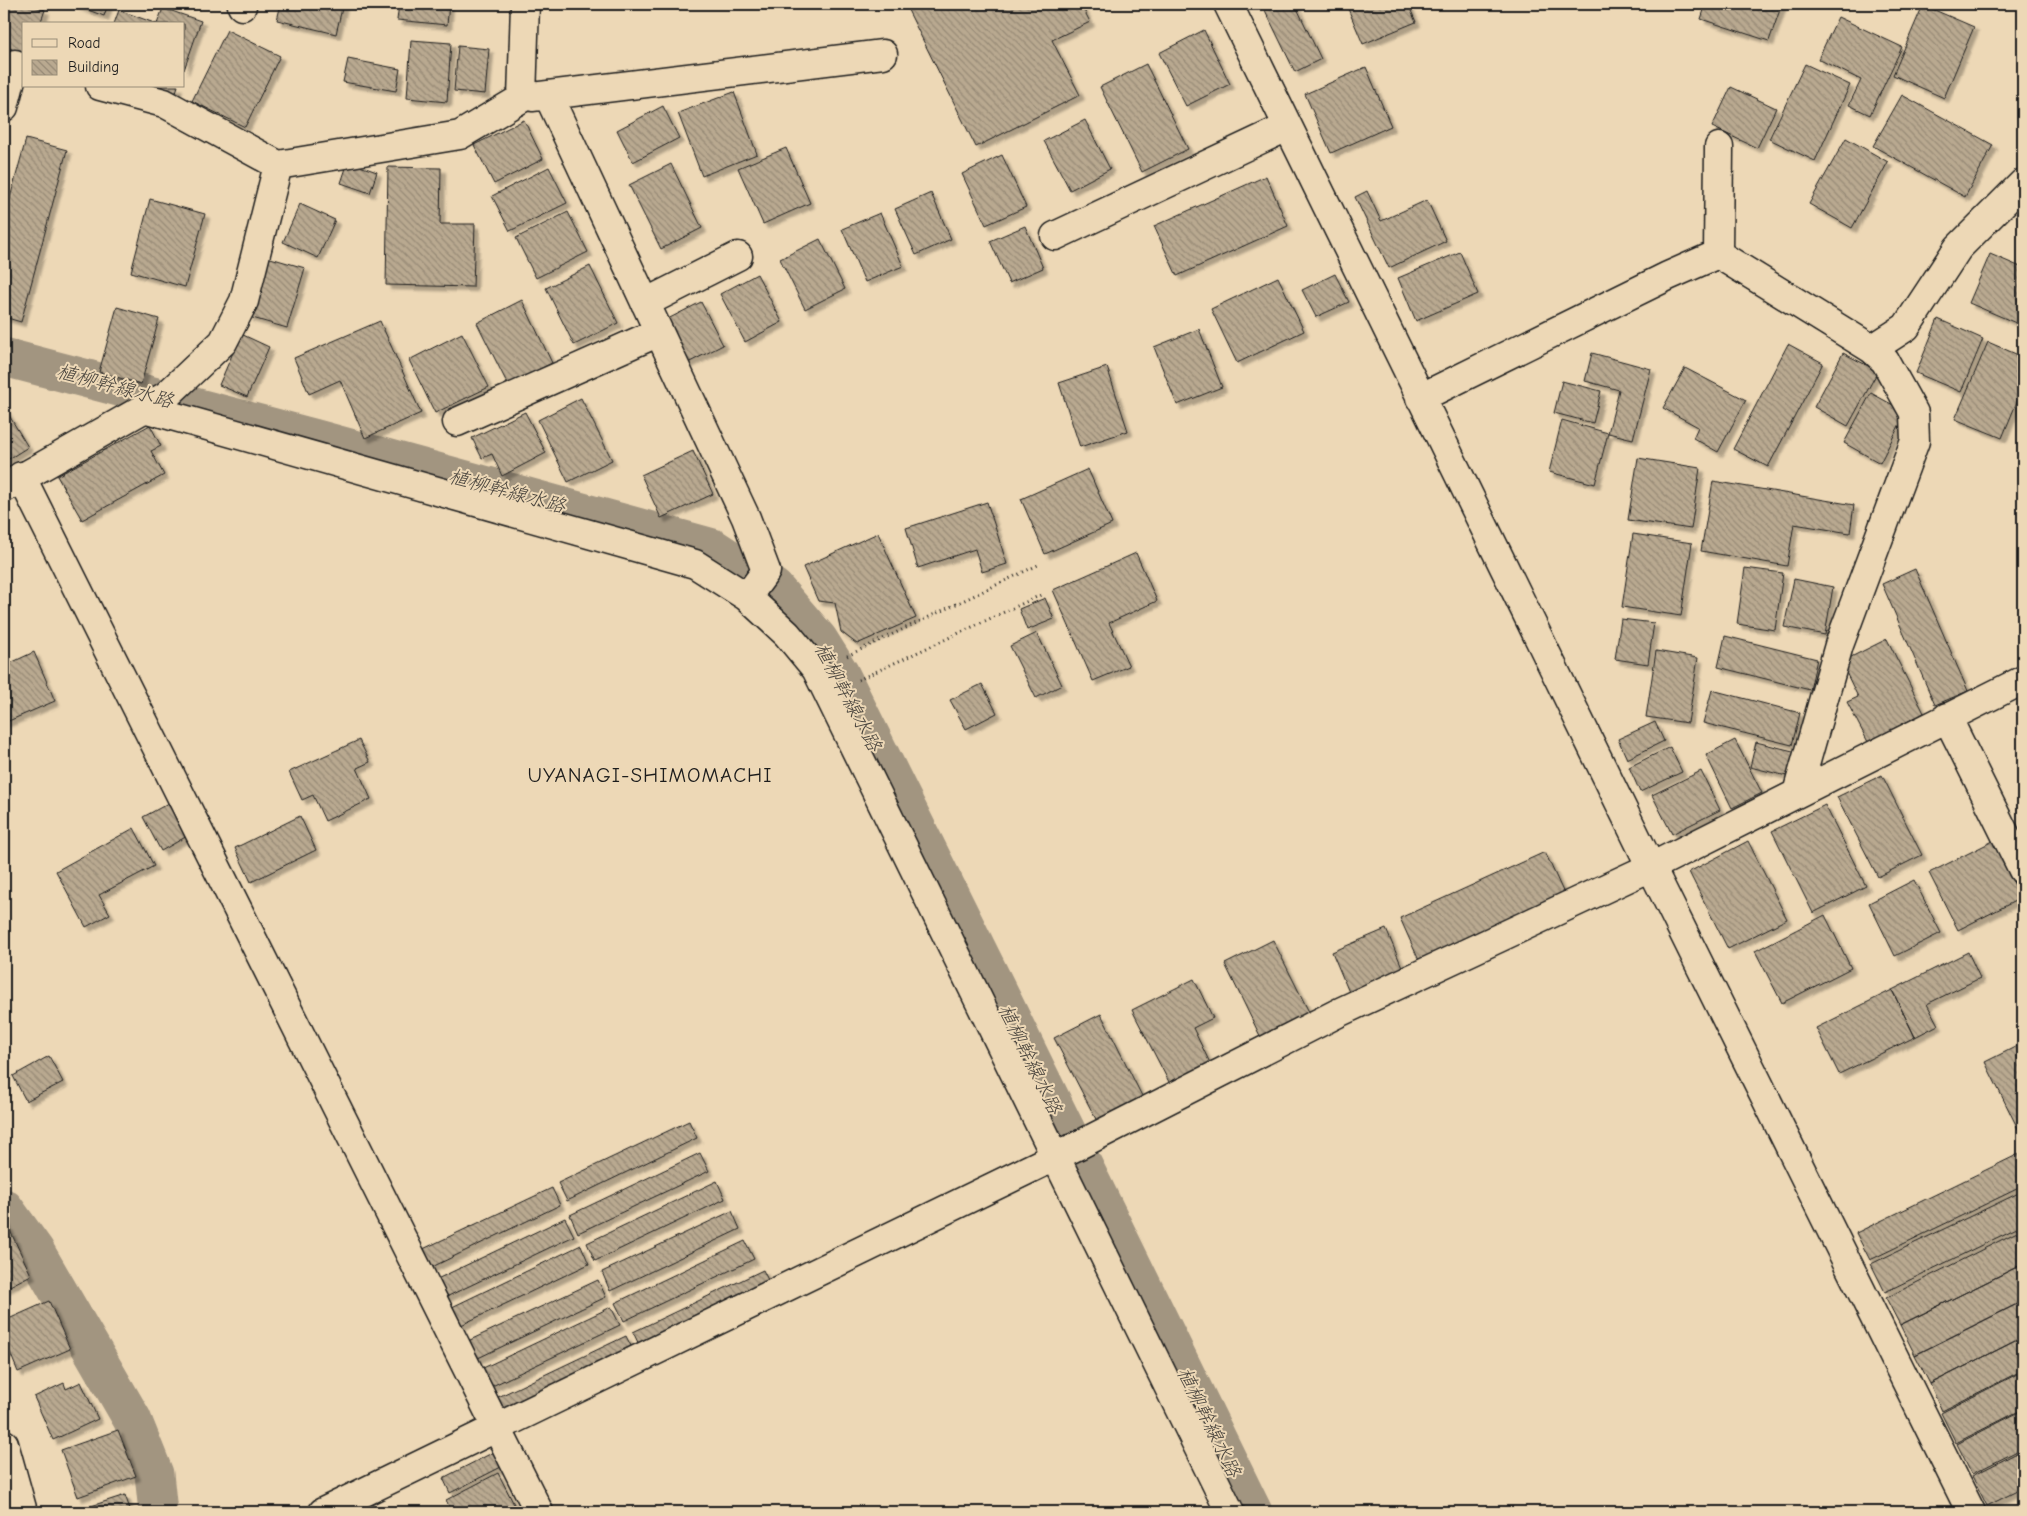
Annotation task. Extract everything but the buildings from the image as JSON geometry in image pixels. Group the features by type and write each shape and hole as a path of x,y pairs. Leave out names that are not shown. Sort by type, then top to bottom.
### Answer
{"street":[{"path":"524,4 535,97 645,303 746,518 766,571 747,597"},
{"path":"1228,4 1651,867 1971,1512"},
{"path":"108,88 164,103 278,165 460,135 535,97 883,54"},
{"path":"4,107 14,63"},
{"path":"1055,236 1287,126"},
{"path":"1718,254 1719,147"},
{"path":"278,165 244,301 223,342 166,396 12,482 539,1512"},
{"path":"1872,350 1906,327 1958,248 2023,183"},
{"path":"1420,398 1668,276 1718,254"},
{"path":"1718,254 1872,350 1885,361 1914,413 1916,441 1839,645 1797,793"},
{"path":"645,303 738,256"},
{"path":"457,422 659,332"},
{"path":"144,408 695,564 747,597 787,634 816,669 1066,1152 1230,1512"},
{"path":"323,1512 1066,1152 1340,1012 1651,867 2023,680"},
{"path":"1947,718 2023,870"},
{"path":"4,1444 23,1512"}],"path":[{"path":"844,657 1038,565"},
{"path":"859,688 855,681 1043,594"}],"waterway":[{"name":"植柳幹線水路","path":"4,357 317,439 713,548 774,588 818,639 840,674 1253,1512"},
{"path":"4,1208 35,1251 132,1419 154,1474 158,1512"}],"district":[{"name":"UYANAGI-SHIMOMACHI","path":"650,775"}]}
